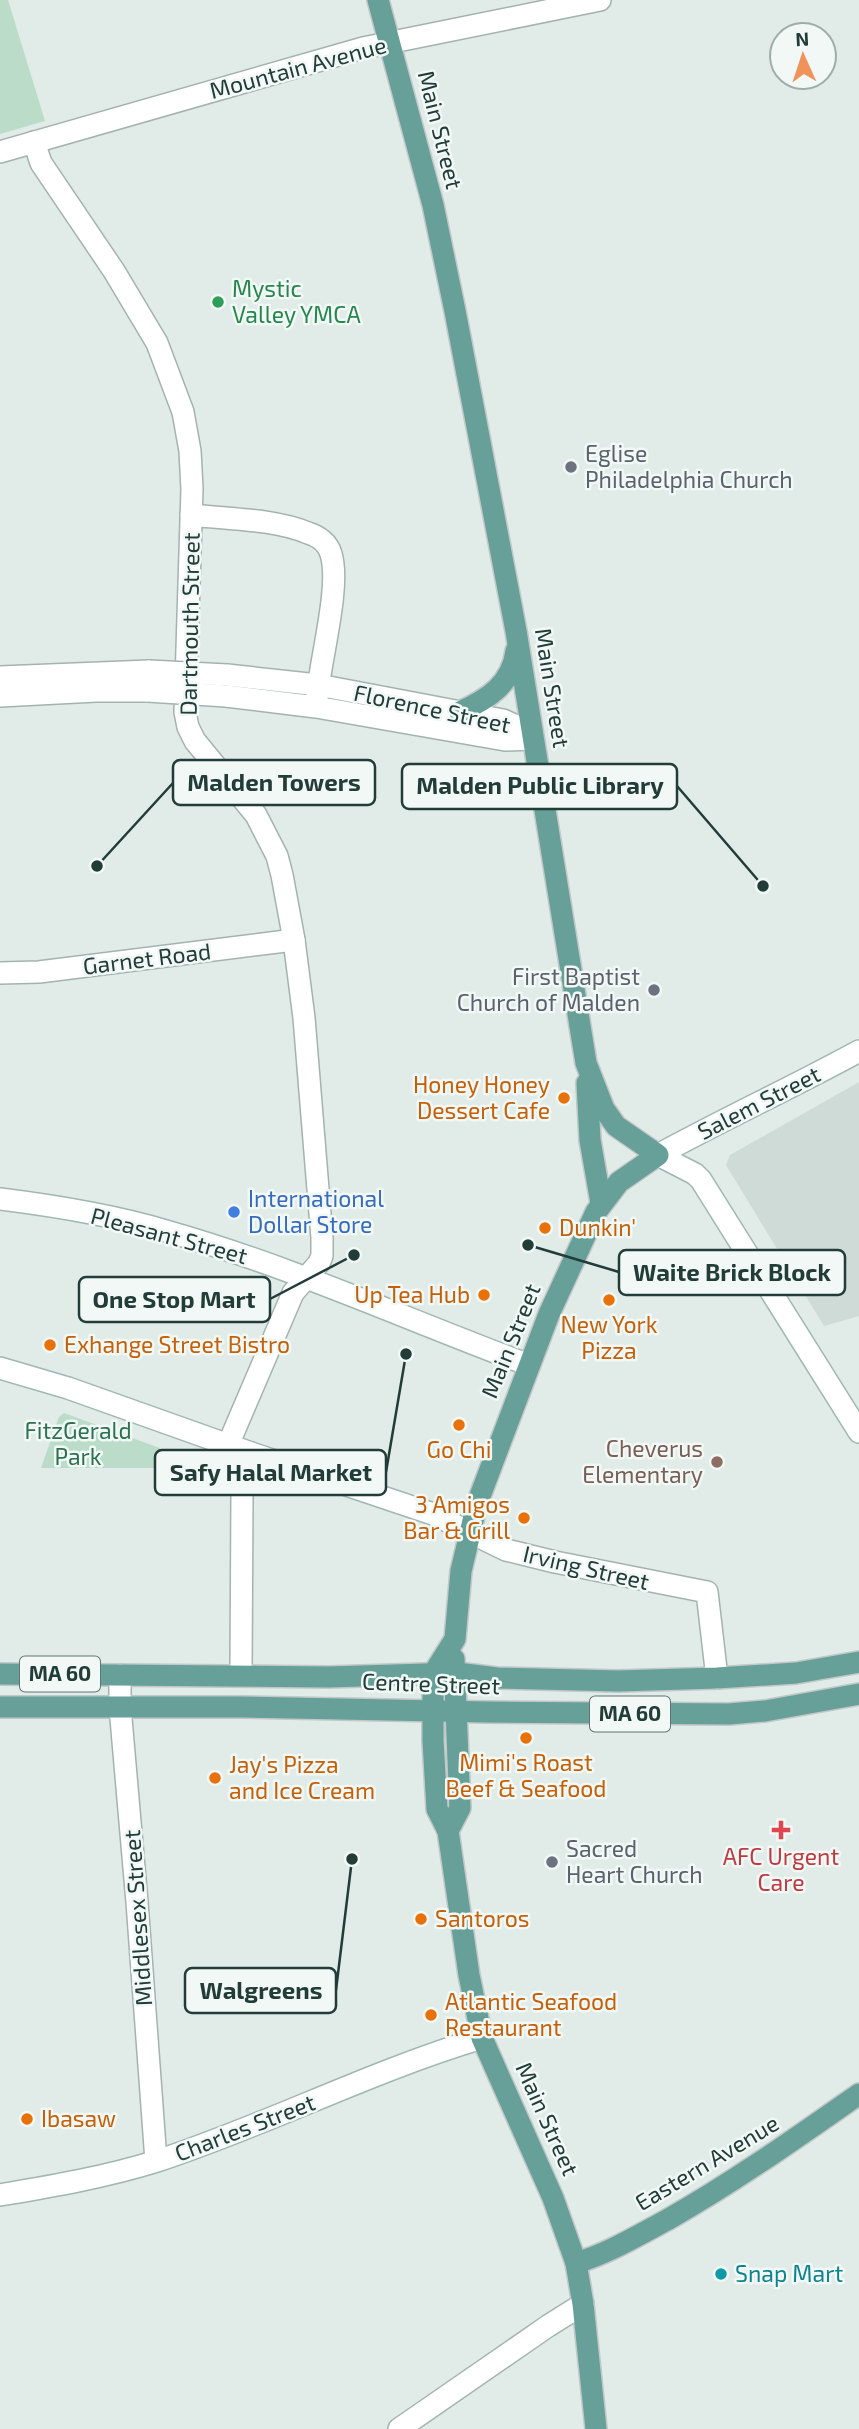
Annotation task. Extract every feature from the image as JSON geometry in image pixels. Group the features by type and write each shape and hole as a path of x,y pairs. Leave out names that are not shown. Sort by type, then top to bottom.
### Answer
{"main road":[{"name":"Main Street","path":"378,0 443,251 516,631 586,1063 604,1109 616,1126 658,1155 626,1176 601,1203 573,1258 477,1504 461,1571 456,1639 433,1674 433,1762 437,1809 449,1830 469,1975 482,2038 553,2198 576,2263 596,2429"},
{"path":"460,712 496,692 509,676 515,659 516,631"},
{"path":"586,1063 590,1140 601,1203"},
{"name":"Main Street","path":"449,1830 460,1808 457,1673 453,1646"},
{"name":"Centre Street","path":"0,1674 329,1677 457,1673 488,1678 537,1680 717,1678 796,1673 859,1662"},
{"name":"Centre Street","path":"0,1707 729,1713 765,1711 859,1693"},
{"name":"Eastern Avenue","path":"576,2263 623,2244 709,2195 791,2144 859,2094"}],"street":[{"name":"Mountain Avenue","path":"0,152 349,51 600,0"},
{"name":"Dartmouth Street","path":"34,142 41,163 114,271 157,343 177,392 188,433 191,515 185,712 188,727 204,753 256,815 268,836 282,875 294,940 323,1247 319,1263 304,1277"},
{"path":"191,515 292,528 315,536 326,544 332,555 333,576 317,696"},
{"name":"Florence Street","path":"0,677 226,686 460,712 513,723 533,739"},
{"name":"Florence Street","path":"0,696 149,681"},
{"name":"Florence Street","path":"317,696 505,740 533,739"},
{"name":"Garnet Road","path":"0,973 39,972 294,940"},
{"name":"Salem Street","path":"658,1155 859,1051"},
{"path":"658,1155 695,1174 701,1180 859,1432"},
{"name":"Pleasant Street","path":"0,1199 76,1211 165,1230 304,1277 529,1365"},
{"path":"228,1445 293,1293 304,1277"},
{"name":"Irving Street","path":"0,1368 76,1390 433,1514 506,1550 707,1592 717,1678"},
{"path":"241,1675 242,1495 251,1453"},
{"name":"Middlesex Street","path":"120,1675 120,1707 156,2161"},
{"name":"Charles Street","path":"0,2195 72,2182 156,2161 283,2115 441,2050 482,2038"},
{"path":"399,2429 583,2304"}],"shaded area":[{"path":"859,1082 859,1316 824,1326 726,1165 730,1155"}],"green space":[{"path":"0,0 8,0 45,121 0,134"},
{"name":"FitzGerald Park","path":"64,1413 176,1454 169,1468 41,1468 59,1417"}],"place":[{"name":"Mystic Valley YMCA","path":"218,302"},
{"name":"Eglise Philadelphia Church","path":"571,467"},
{"name":"Malden Towers","path":"97,866"},
{"name":"Malden Public Library","path":"763,886"},
{"name":"First Baptist Church of Malden","path":"654,990"},
{"name":"Honey Honey Dessert Cafe","path":"564,1098"},
{"name":"International Dollar Store","path":"234,1212"},
{"name":"Dunkin'","path":"545,1228"},
{"name":"Waite Brick Block","path":"528,1245"},
{"name":"One Stop Mart","path":"354,1255"},
{"name":"Up Tea Hub","path":"484,1295"},
{"name":"New York Pizza","path":"609,1300"},
{"name":"Exhange Street Bistro","path":"50,1345"},
{"name":"Safy Halal Market","path":"406,1354"},
{"name":"Go Chi","path":"459,1425"},
{"name":"Cheverus Elementary","path":"717,1462"},
{"name":"3 Amigos Bar & Grill","path":"524,1518"},
{"name":"Mimi's Roast Beef & Seafood","path":"526,1738"},
{"name":"Jay's Pizza and Ice Cream","path":"215,1778"},
{"name":"AFC Urgent Care","path":"781,1830"},
{"name":"Walgreens","path":"352,1859"},
{"name":"Sacred Heart Church","path":"552,1862"},
{"name":"Santoros","path":"421,1919"},
{"name":"Atlantic Seafood Restaurant","path":"431,2015"},
{"name":"Ibasaw","path":"27,2119"},
{"name":"Snap Mart","path":"721,2274"}]}
